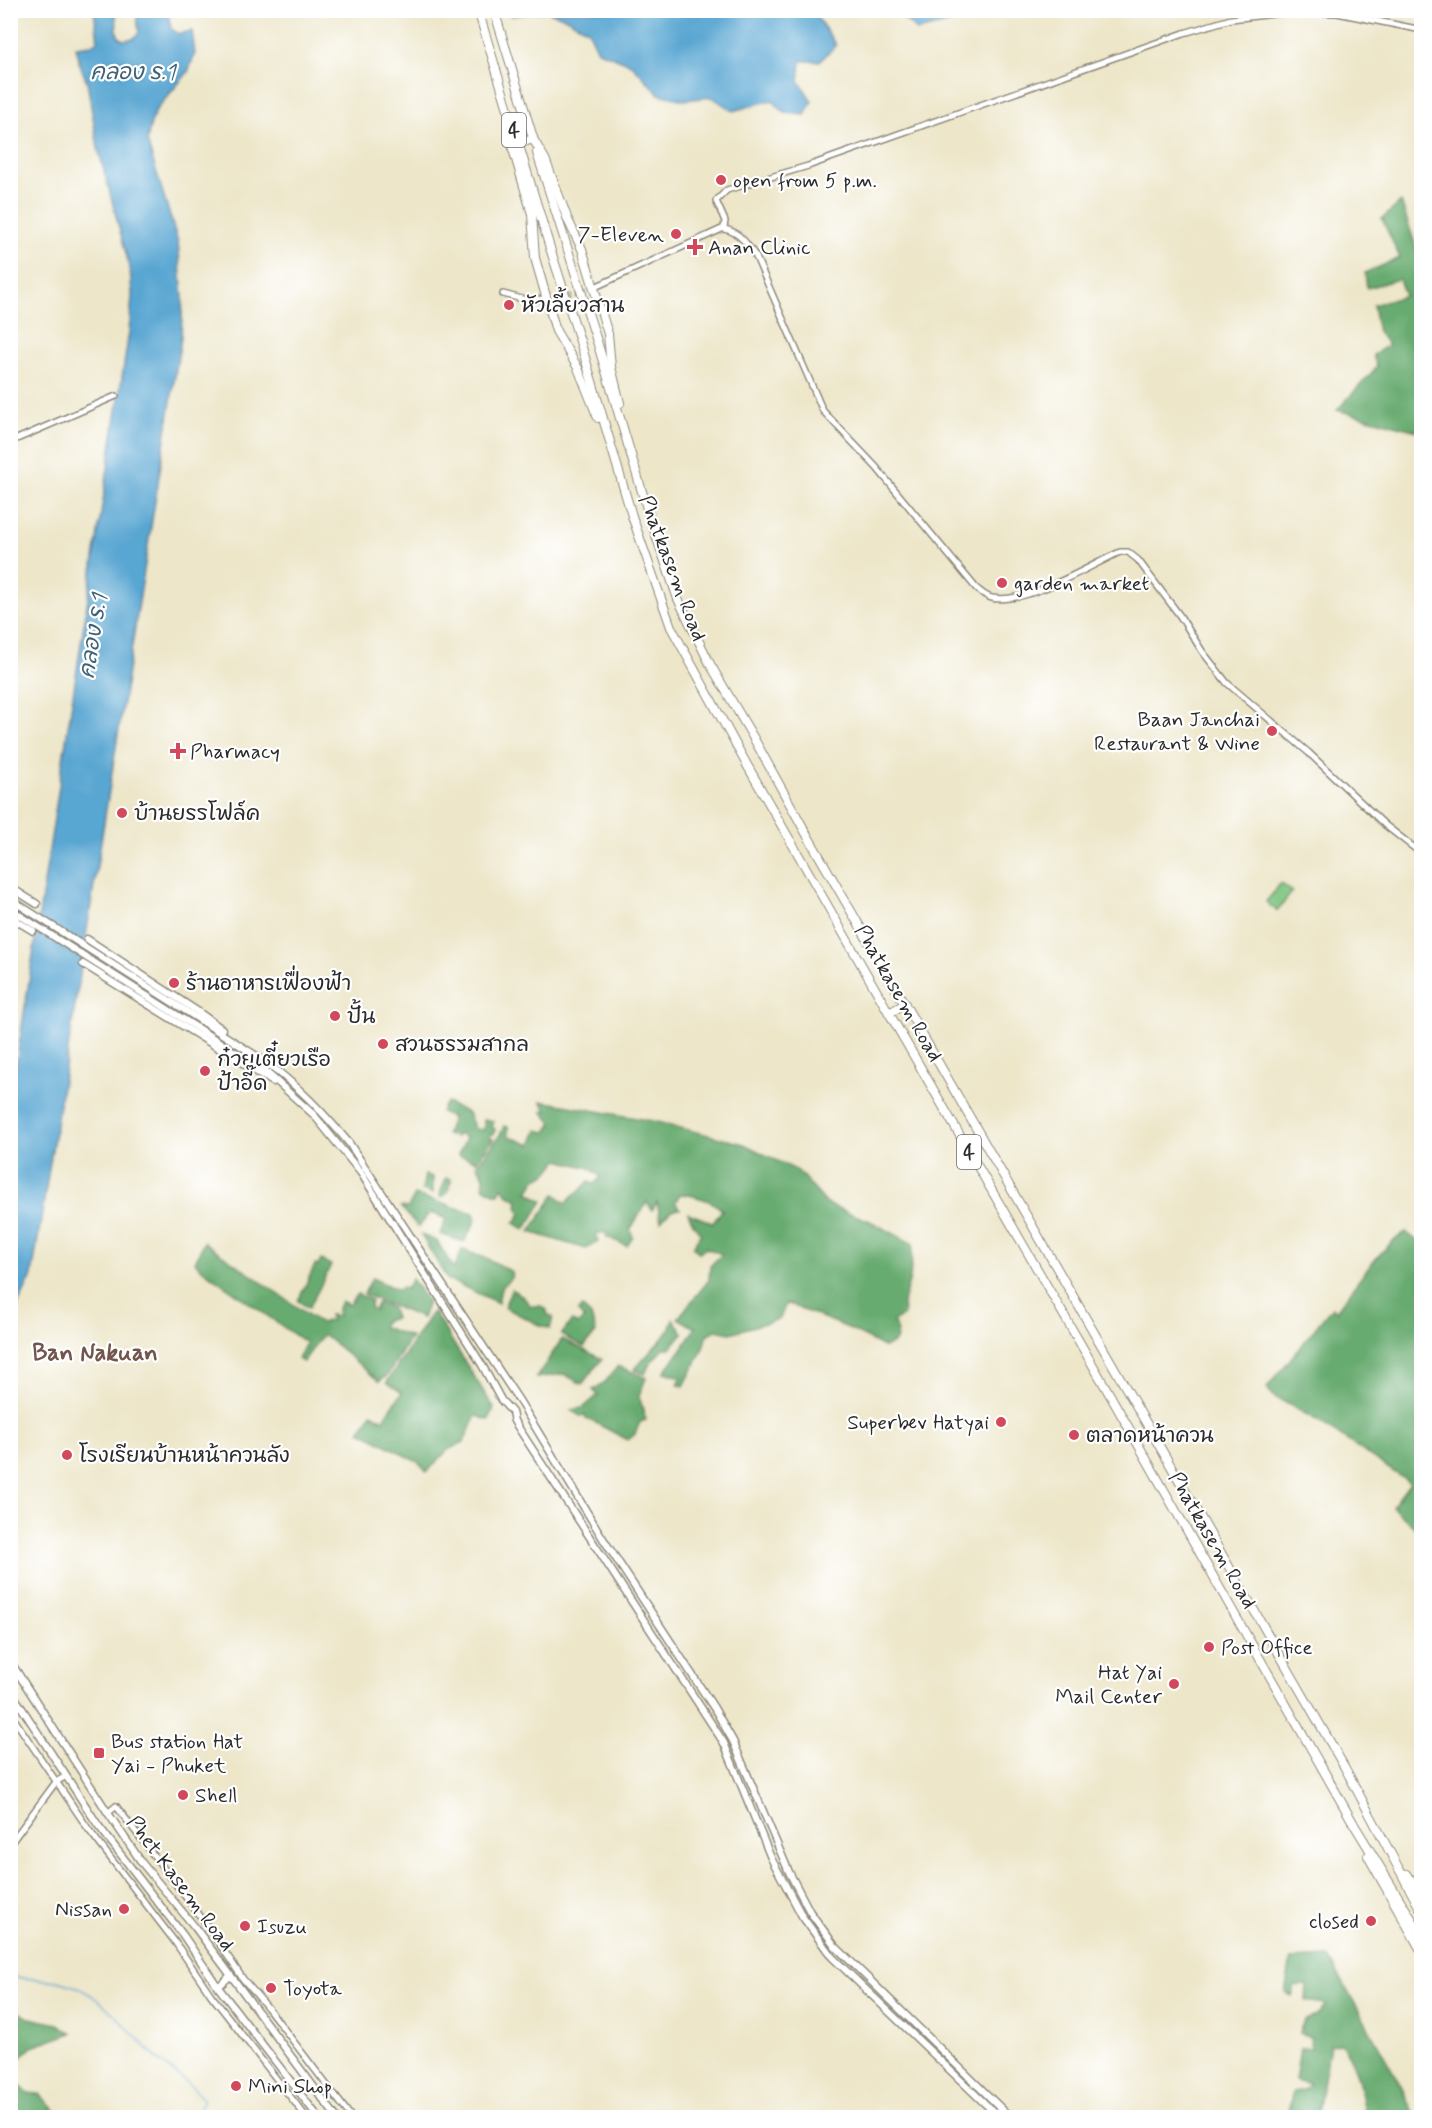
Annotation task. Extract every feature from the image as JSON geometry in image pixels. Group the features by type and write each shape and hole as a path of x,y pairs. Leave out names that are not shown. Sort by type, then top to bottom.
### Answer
{"highway":[{"name":"Phatkasem Road","path":"478,10 632,516 671,627 747,765 1355,1826 1422,1936"},
{"name":"Phatkasem Road","path":"494,10 649,515 678,598 710,664 1383,1838 1422,1912"},
{"path":"605,429 599,422 578,368 556,331 546,299 535,258 532,214 513,149 518,144 533,139 545,159 568,220 582,249 608,334 612,367 620,401 618,410"},
{"path":"889,1013 905,1004"},
{"path":"1355,1826 1364,1849 1422,1952"},
{"path":"1383,1838 1422,1897"}],"main road":[{"path":"10,887 37,904"},
{"path":"10,898 266,1062"},
{"path":"10,909 265,1071 314,1115 361,1173 482,1365 501,1400 512,1412 514,1421 724,1743 771,1858 814,1935 832,1957 1000,2118"},
{"path":"10,917 33,931"},
{"path":"87,939 197,1011 296,1085 349,1143 714,1708 733,1741 789,1872 810,1912 835,1946 1011,2118"},
{"path":"83,964 292,1094"},
{"path":"557,1485 567,1478"},
{"name":"Phet Kasem Road","path":"10,1661 142,1863 194,1926 338,2118"},
{"name":"Phet Kasem Road","path":"10,1690 98,1825 319,2118"},
{"path":"218,1987 230,1976"}],"street":[{"path":"595,286 724,228 725,221 716,201 727,190 808,166 1184,33 1231,19 1291,12 1337,13 1422,30"},
{"path":"724,229 733,230 756,257 823,411 884,476 976,588 991,598 1027,594 1073,576 1120,552 1128,552 1138,560 1227,683 1309,753 1385,825 1422,854"},
{"path":"503,294 526,300 546,299"},
{"path":"10,442 116,396"},
{"path":"10,1713 89,1830 307,2118"},
{"path":"10,1844 56,1782 66,1776"},
{"path":"108,1813 116,1806 207,1925 243,1979 268,2008 351,2118"}],"green space":[{"path":"1401,202 1421,262 1421,432 1337,410 1377,367 1373,355 1388,345 1378,332 1373,305 1405,296 1399,279 1367,288 1365,273 1400,258 1382,219"},
{"path":"1281,883 1292,892 1277,911 1266,902"},
{"path":"541,1101 653,1121 744,1144 798,1171 827,1204 870,1221 913,1244 910,1279 903,1302 904,1315 893,1322 898,1331 896,1341 885,1348 848,1328 786,1303 780,1319 730,1333 716,1330 707,1335 702,1351 684,1386 678,1385 681,1377 664,1372 695,1328 678,1318 709,1280 710,1266 722,1254 706,1248 699,1252 693,1247 701,1234 688,1213 713,1223 722,1210 713,1203 680,1194 675,1202 680,1209 667,1214 661,1221 657,1202 652,1210 647,1202 630,1230 633,1237 627,1246 607,1237 605,1232 596,1234 598,1241 586,1249 530,1232 555,1194 566,1203 589,1181 594,1184 601,1177 590,1168 558,1160 548,1173 535,1180 528,1192 543,1201 525,1230 514,1223 521,1214 517,1207 518,1200 507,1194 502,1187 499,1194 496,1194 483,1187 484,1177 477,1165 500,1135 504,1126 508,1127 508,1136 531,1145 537,1130 546,1132 552,1123 542,1111 547,1111"},
{"path":"447,1103 468,1113 475,1129 484,1130 484,1119 494,1121 492,1127 495,1129 494,1134 491,1134 490,1138 493,1139 477,1161 458,1155 466,1138 459,1134 456,1137 446,1134 452,1118 441,1112"},
{"path":"425,1175 433,1177 433,1193 422,1190"},
{"path":"446,1178 451,1179 450,1185 441,1198 440,1194"},
{"path":"415,1195 474,1213 476,1220 464,1242 440,1234 446,1219 431,1212 418,1227 401,1207 408,1208"},
{"path":"1406,1232 1421,1244 1421,1533 1392,1507 1410,1483 1315,1419 1273,1396 1267,1388 1332,1307 1336,1311 1377,1258"},
{"path":"421,1235 437,1241 454,1269 462,1250 488,1259 512,1272 511,1278 501,1288 498,1303 447,1279"},
{"path":"204,1242 320,1323 331,1320 329,1315 338,1316 337,1311 341,1301 349,1305 357,1294 371,1300 370,1308 375,1310 377,1302 392,1308 395,1318 383,1322 383,1327 411,1337 387,1376 379,1381 323,1334 303,1362 298,1359 306,1343 204,1271 195,1262"},
{"path":"321,1260 331,1265 309,1308 298,1301 315,1265 318,1266"},
{"path":"372,1278 400,1291 401,1287 406,1289 412,1279 428,1302 422,1318 364,1294"},
{"path":"512,1289 531,1306 540,1306 547,1310 547,1314 553,1317 550,1329 504,1307"},
{"path":"582,1307 591,1316 596,1332 584,1347 561,1335 572,1321 578,1325 584,1318 578,1312"},
{"path":"433,1311 494,1408 489,1420 476,1416 464,1442 448,1450 427,1472 418,1462 360,1431 372,1413 383,1420 402,1393 387,1382"},
{"path":"673,1319 683,1333 670,1348 664,1348 650,1363 645,1374 634,1370 669,1331"},
{"path":"562,1339 602,1359 582,1384 564,1374 536,1378"},
{"path":"618,1366 646,1378 639,1396 646,1420 640,1422 635,1434 628,1440 586,1418 585,1415 580,1416 571,1410 583,1408 598,1395 593,1390 606,1381"},
{"path":"1329,1957 1401,2086 1415,2117 1366,2117 1355,2069 1341,2044 1330,2045 1317,2117 1287,2116 1293,2092 1304,2090 1310,2084 1295,2080 1300,2048 1311,2048 1311,2038 1299,2033 1304,2020 1317,2016 1326,2004 1306,2001 1307,1985 1295,1986 1292,1996 1285,1993 1291,1959"},
{"path":"10,2007 29,2018 58,2024 72,2033 32,2047 18,2060 15,2079 27,2093 40,2094 60,2117 34,2117 32,2115 11,2117"}],"water":[{"name":"คลอง ร.1","path":"94,11 115,11 118,36 123,40 134,38 139,33 136,11 168,11 171,29 179,34 192,31 195,53 188,72 156,110 147,141 178,242 183,297 181,338 32,1276 11,1319 11,1097 129,332 132,296 130,269 98,148 87,82 76,47 92,45 98,40"},
{"path":"509,11 546,11 511,16"},
{"path":"546,11 813,11 836,45 820,61 801,61 799,81 812,101 805,115 785,113 772,100 733,111 712,97 684,100 659,94 631,64 598,51 588,30 566,18"},
{"path":"896,11 946,11 951,23 917,31"}],"waterway":[{"path":"10,1976 61,1982 90,1994 115,2015 160,2061 199,2094 204,2100 195,2118"}],"tunnel":[{"path":"546,299 594,287"}],"place":[{"name":"open from 5 p.m.","path":"721,180"},
{"name":"7-Eleven","path":"676,234"},
{"name":"Anan Clinic","path":"695,247"},
{"name":"หัวเลี้ยวสาน","path":"509,305"},
{"name":"garden market","path":"1002,583"},
{"name":"Baan Janchai Restaurant & Wine","path":"1272,731"},
{"name":"Pharmacy","path":"178,751"},
{"name":"บ้านยรรโฟล์ค","path":"122,813"},
{"name":"ร้านอาหารเฟื่องฟ้า","path":"174,983"},
{"name":"ปั้น","path":"335,1016"},
{"name":"สวนธรรมสากล","path":"383,1044"},
{"name":"ก๋วยเตี๋ยวเรือ ป้าอี๊ด","path":"205,1071"},
{"name":"Superbev Hatyai","path":"1001,1422"},
{"name":"ตลาดหน้าควน","path":"1074,1435"},
{"name":"โรงเรียนบ้านหน้าควนลัง","path":"67,1455"},
{"name":"Post Office","path":"1209,1647"},
{"name":"Hat Yai Mail Center","path":"1174,1684"},
{"name":"Bus station Hat Yai - Phuket","path":"99,1753"},
{"name":"Shell","path":"183,1795"},
{"name":"Nissan","path":"124,1909"},
{"name":"closed","path":"1371,1921"},
{"name":"Isuzu","path":"245,1926"},
{"name":"Toyota","path":"271,1988"},
{"name":"Mini Shop","path":"236,2086"}],"district":[{"name":"Ban Nakuan","path":"95,1352"}]}
